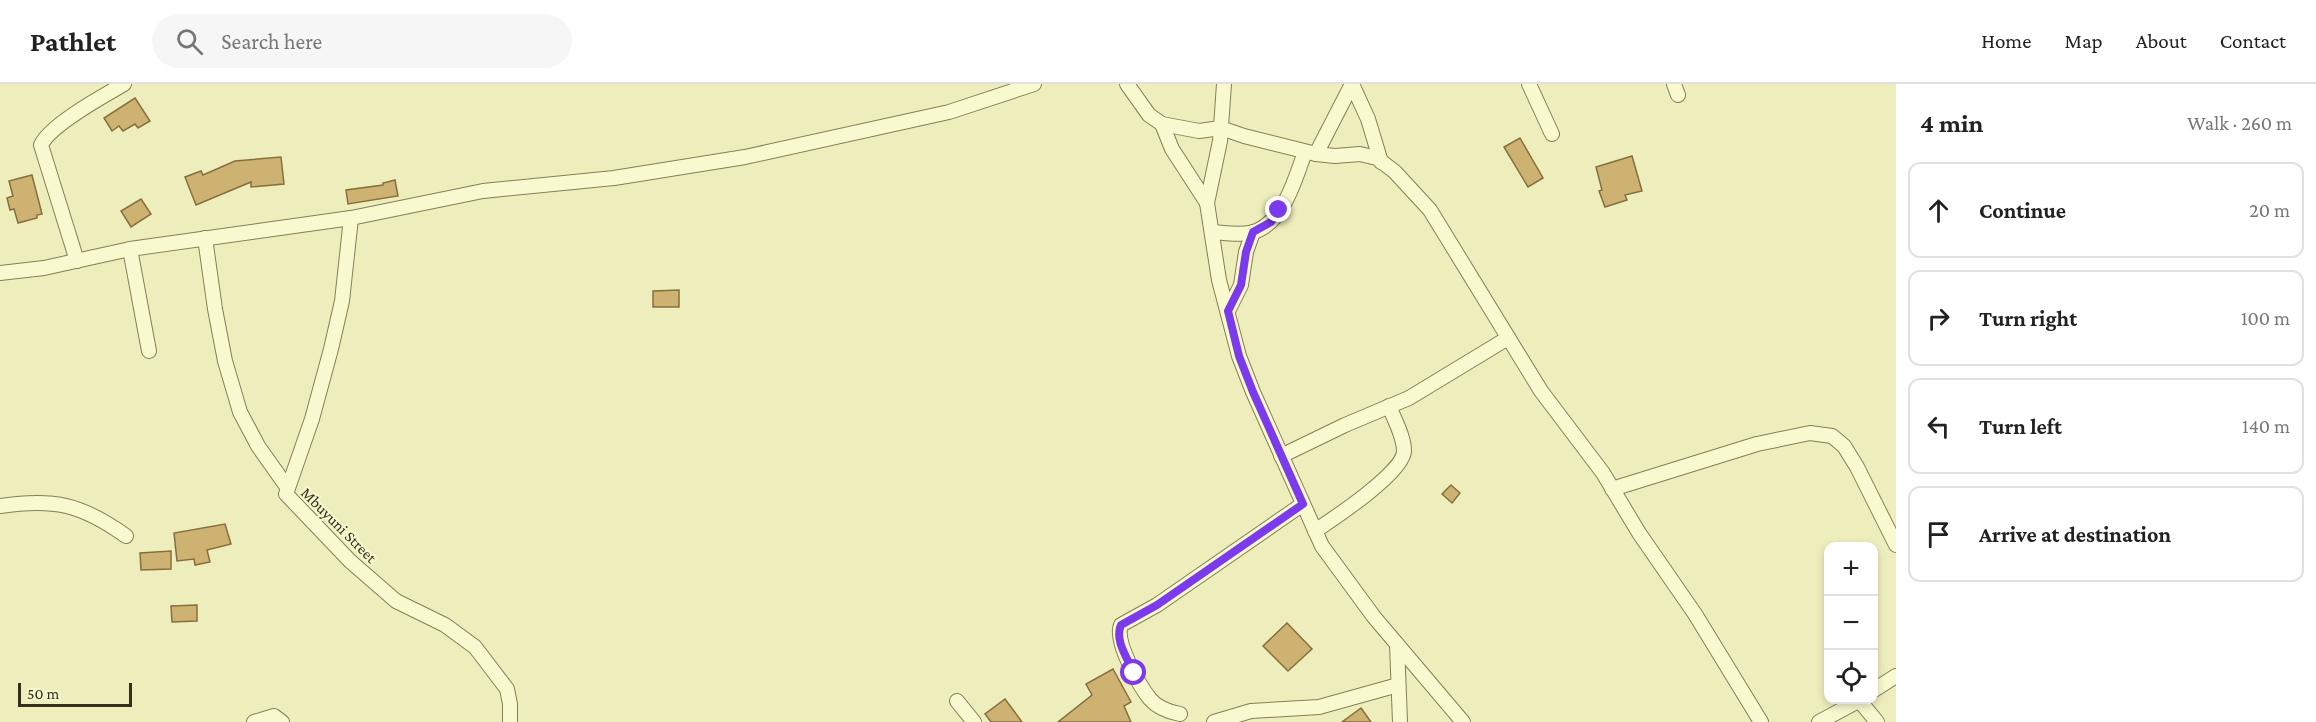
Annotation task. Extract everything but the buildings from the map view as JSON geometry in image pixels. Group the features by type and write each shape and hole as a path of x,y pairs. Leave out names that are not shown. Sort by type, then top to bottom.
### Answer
{"street":[{"path":"77,261 41,145 47,135 60,124 124,84"},
{"path":"0,273 77,261 130,249 351,218 483,191 614,178 745,158 949,112 1034,84"},
{"path":"1127,84 1149,115 1162,124 1199,131 1221,128 1310,153 1335,156 1360,154 1377,158 1395,172 1430,210 1541,391 1612,489 1695,614 1761,722"},
{"path":"1213,232 1253,232 1271,222 1352,84"},
{"path":"1352,84 1368,119 1381,162"},
{"path":"1529,84 1552,134"},
{"path":"1207,203 1227,87"},
{"path":"1162,124 1172,149 1207,203 1219,280 1239,356 1315,531 1328,554 1374,616 1463,722"},
{"name":"Mbuyuni Street","path":"351,218 342,301 331,350 312,419 286,494 350,561 396,601 445,626 475,647 507,689 510,722"},
{"path":"1228,311 1241,285 1246,252 1253,232"},
{"path":"205,238 225,361 240,412 264,455 287,487"},
{"path":"130,249 149,351"},
{"path":"1281,456 1345,424 1410,398 1508,338"},
{"path":"1315,531 1387,477 1399,462 1404,450 1389,406"},
{"path":"1612,489 1757,444 1810,433 1832,436 1844,446 1857,467 1896,544"},
{"path":"0,506 37,501 70,506 101,518 126,536"},
{"path":"1180,714 1170,712 1151,700 1134,673 1120,642 1118,631 1121,625 1157,605 1303,504"},
{"path":"1397,644 1400,722"},
{"path":"1878,687 1896,676"},
{"path":"1214,722 1251,711 1310,708 1398,686"},
{"path":"957,700 974,722"},
{"path":"1819,722 1852,704"},
{"path":"1862,704 1877,722"},
{"path":"1310,708 1315,722"},
{"path":"254,722 274,716 282,722"}],"route":[{"path":"1134,673 1120,642 1118,631 1121,625 1157,605 1303,504 1239,356 1228,311 1241,285 1246,252 1253,232 1271,222 1279,210"}]}
